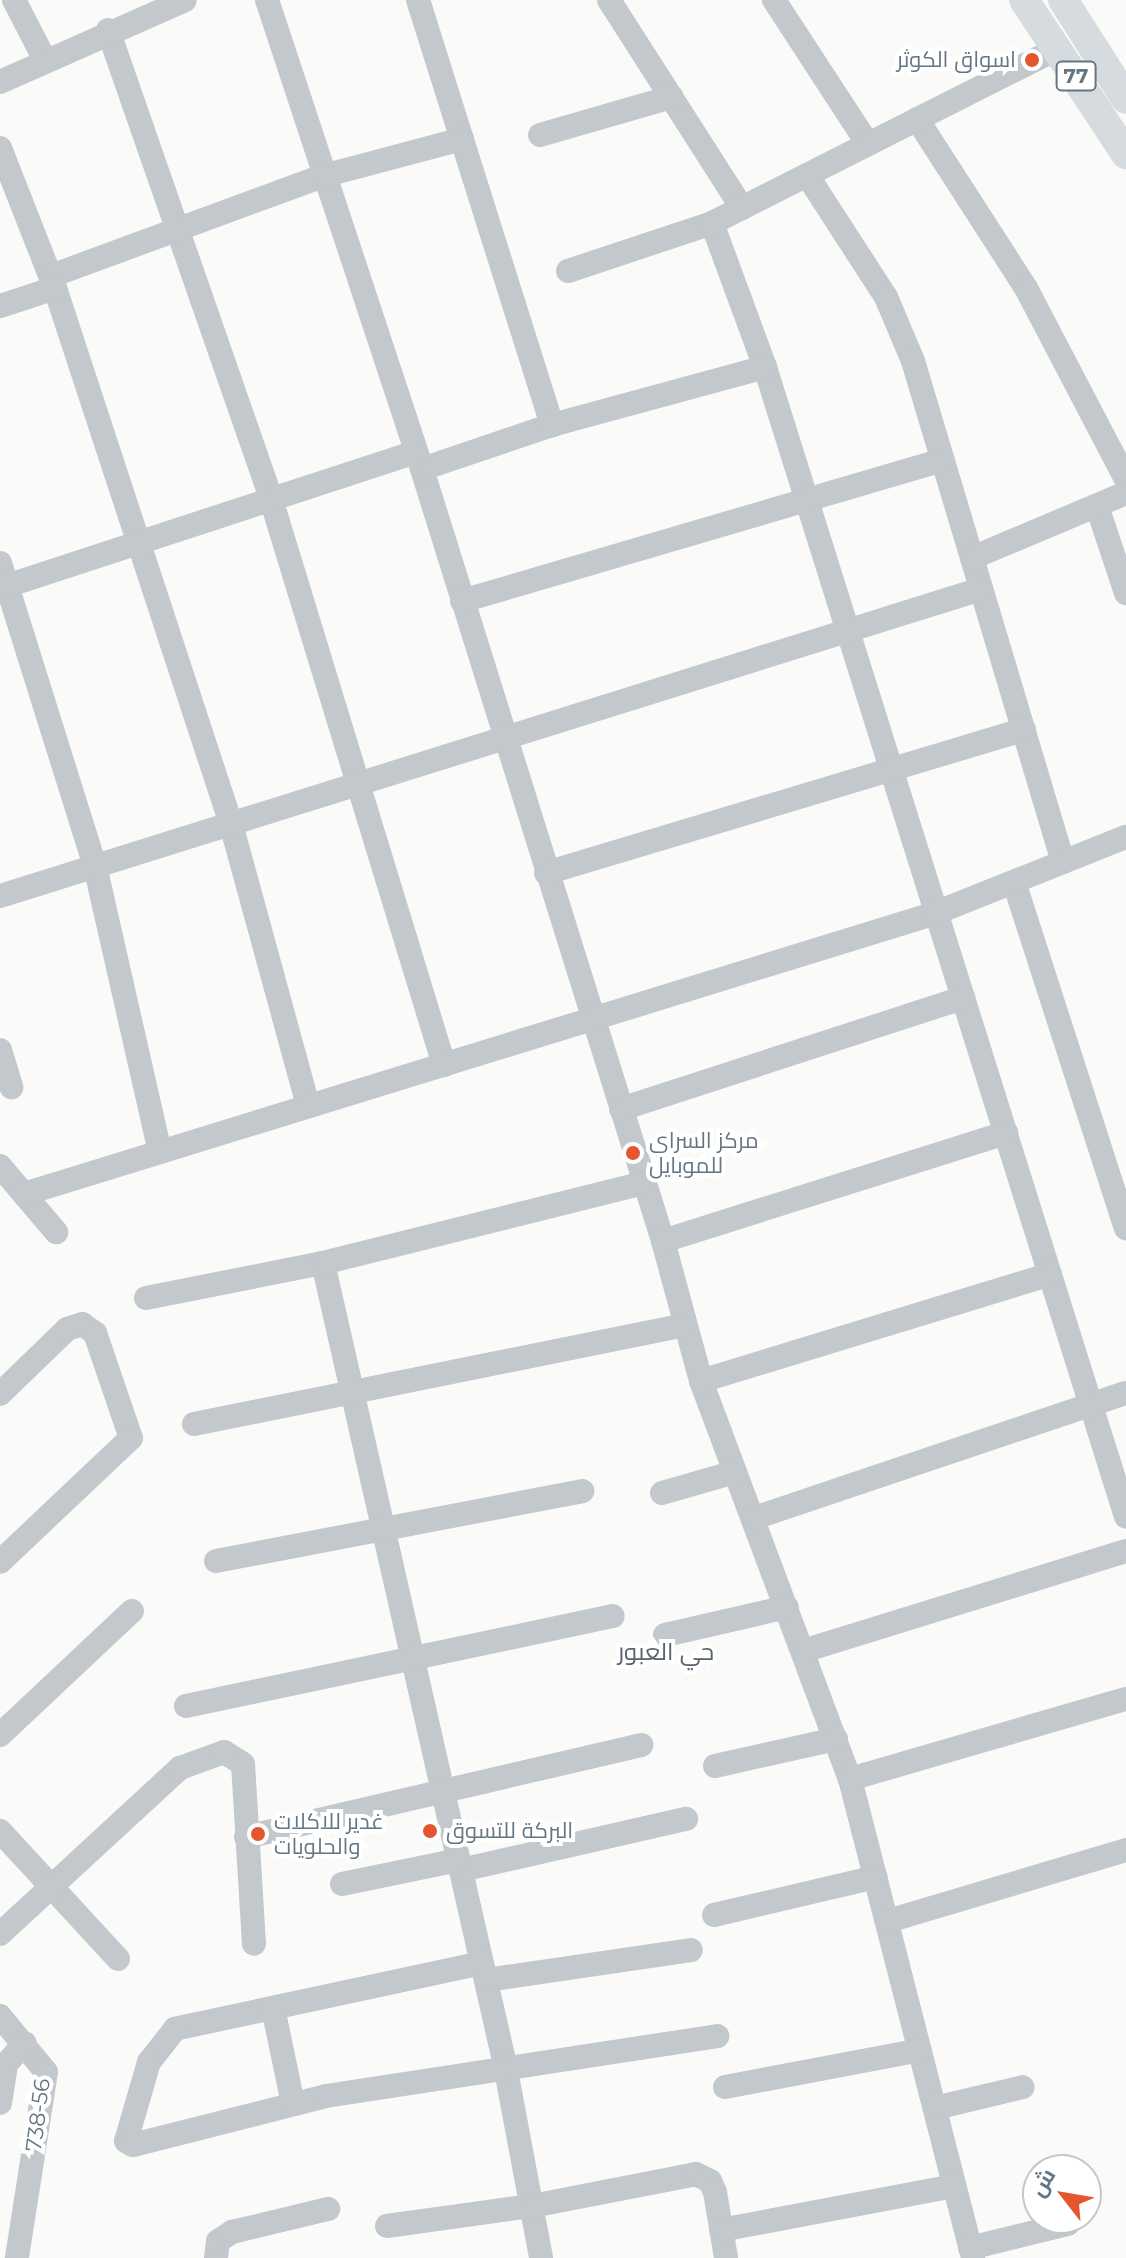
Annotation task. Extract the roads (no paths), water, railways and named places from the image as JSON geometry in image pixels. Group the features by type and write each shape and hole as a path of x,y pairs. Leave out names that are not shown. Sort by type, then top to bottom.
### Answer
{"main road":[{"name":"77","path":"1024,0 1126,154"},
{"name":"77","path":"1063,0 1126,99"}],"street":[{"path":"14,0 45,60"},
{"path":"0,82 108,30 185,0"},
{"path":"267,0 419,460 503,737 663,1241 701,1381 850,1779 972,2253 1035,2234"},
{"path":"418,0 552,425"},
{"path":"609,0 742,208"},
{"path":"774,0 868,144"},
{"path":"108,30 271,499 444,1065"},
{"path":"568,271 712,223 1058,48"},
{"path":"540,135 672,97"},
{"path":"917,119 1027,290 1126,479"},
{"path":"0,306 177,229 323,176 462,139"},
{"path":"0,148 53,282 231,824 308,1106"},
{"path":"807,175 886,297 913,361 1063,862"},
{"path":"712,223 765,367 933,914 963,998 1126,1517"},
{"path":"160,1152 95,866 3,579 139,543 271,499 765,367"},
{"path":"462,601 943,460"},
{"path":"972,558 1126,493"},
{"path":"1097,506 1126,593"},
{"path":"0,896 981,589"},
{"path":"546,873 1024,730"},
{"path":"24,1194 933,914 1126,837"},
{"path":"1014,882 1126,1228"},
{"path":"621,1109 963,998"},
{"path":"0,1050 11,1087"},
{"path":"663,1241 1006,1133"},
{"path":"0,1166 56,1232"},
{"path":"146,1298 323,1263 643,1183"},
{"path":"323,1263 505,2065 541,2258"},
{"path":"701,1381 1050,1274"},
{"path":"0,1394 67,1329 82,1324 95,1333 131,1438 0,1562"},
{"path":"194,1424 353,1395 685,1325"},
{"path":"754,1518 1126,1393"},
{"path":"662,1493 735,1472"},
{"path":"216,1561 582,1491"},
{"path":"803,1651 1126,1551"},
{"path":"665,1635 787,1607"},
{"path":"0,1735 132,1611"},
{"path":"186,1706 613,1616"},
{"path":"850,1779 1126,1699"},
{"path":"715,1766 836,1739"},
{"path":"246,1837 641,1745"},
{"path":"0,1934 180,1768 224,1752 243,1764 254,1944"},
{"path":"342,1884 460,1865 686,1819"},
{"path":"0,1831 118,1959"},
{"path":"888,1921 1126,1850"},
{"path":"714,1915 876,1877"},
{"path":"691,1950 484,1971 273,2008 175,2029 149,2062 126,2141 133,2145 293,2104 505,2065 717,2036"},
{"path":"273,2008 293,2104"},
{"path":"0,2016 25,2043"},
{"name":"738-56","path":"0,2103 6,2064 25,2043 46,2072 17,2258"},
{"path":"725,2087 920,2050"},
{"path":"935,2108 1023,2087"},
{"path":"387,2226 532,2206 696,2174 710,2181 715,2192 726,2258"},
{"path":"721,2230 954,2186"},
{"path":"216,2258 218,2241 232,2232 328,2209"}],"place":[{"name":"اسواق الكوثر","path":"1032,60"},
{"name":"مركز السراي للموبايل","path":"633,1153"},
{"name":"البركة للتسوق","path":"430,1831"},
{"name":"غدير للاكلات والحلويات","path":"258,1834"}],"district":[{"name":"حي العبور","path":"666,1652"}]}
